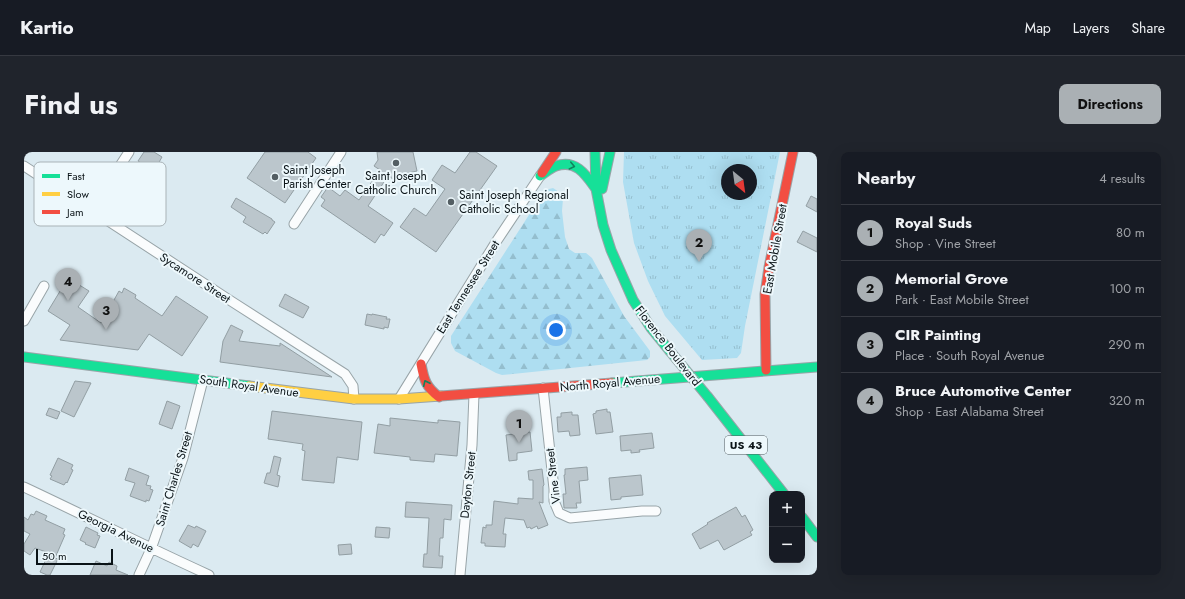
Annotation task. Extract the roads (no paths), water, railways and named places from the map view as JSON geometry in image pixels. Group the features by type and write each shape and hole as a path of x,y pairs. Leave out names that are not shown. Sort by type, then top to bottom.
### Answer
{"main road":[{"path":"540,176 556,152"},
{"name":"Florence Boulevard","path":"595,152 596,189 603,225 610,250 633,300 651,328 708,397 782,491"},
{"path":"599,202 610,152"},
{"name":"East Mobile Street","path":"766,370 766,287 793,152"},
{"path":"540,176 556,166 572,164 584,171 596,189"},
{"name":"South Royal Avenue","path":"24,357 354,399 399,399 474,394"},
{"path":"421,364 425,382 430,390 439,397"},
{"name":"North Royal Avenue","path":"474,394 817,366"},
{"path":"805,521 817,537"}],"street":[{"path":"122,162 129,152"},
{"path":"294,224 341,152"},
{"name":"Sycamore Street","path":"24,166 34,173"},
{"name":"East Tennessee Street","path":"399,399 496,242 540,176"},
{"name":"Sycamore Street","path":"116,226 345,374 353,386 354,399"},
{"path":"24,321 44,286"},
{"name":"Saint Charles Street","path":"138,575 151,549 183,458 202,380"},
{"name":"Vine Street","path":"543,388 554,489 554,502 559,513 570,518 656,511"},
{"name":"Dayton Street","path":"460,575 472,445 474,394"},
{"name":"Georgia Avenue","path":"24,487 114,529 151,549 209,575"}],"place":[{"name":"Saint Joseph Catholic Church","path":"396,163"},
{"name":"Saint Joseph Parish Center","path":"275,177"},
{"name":"Saint Joseph Regional Catholic School","path":"451,202"},
{"name":"Memorial Grove","path":"699,262"},
{"name":"Bruce Automotive Center","path":"68,301"},
{"name":"CIR Painting","path":"106,330"},
{"name":"Royal Suds","path":"519,443"}]}
